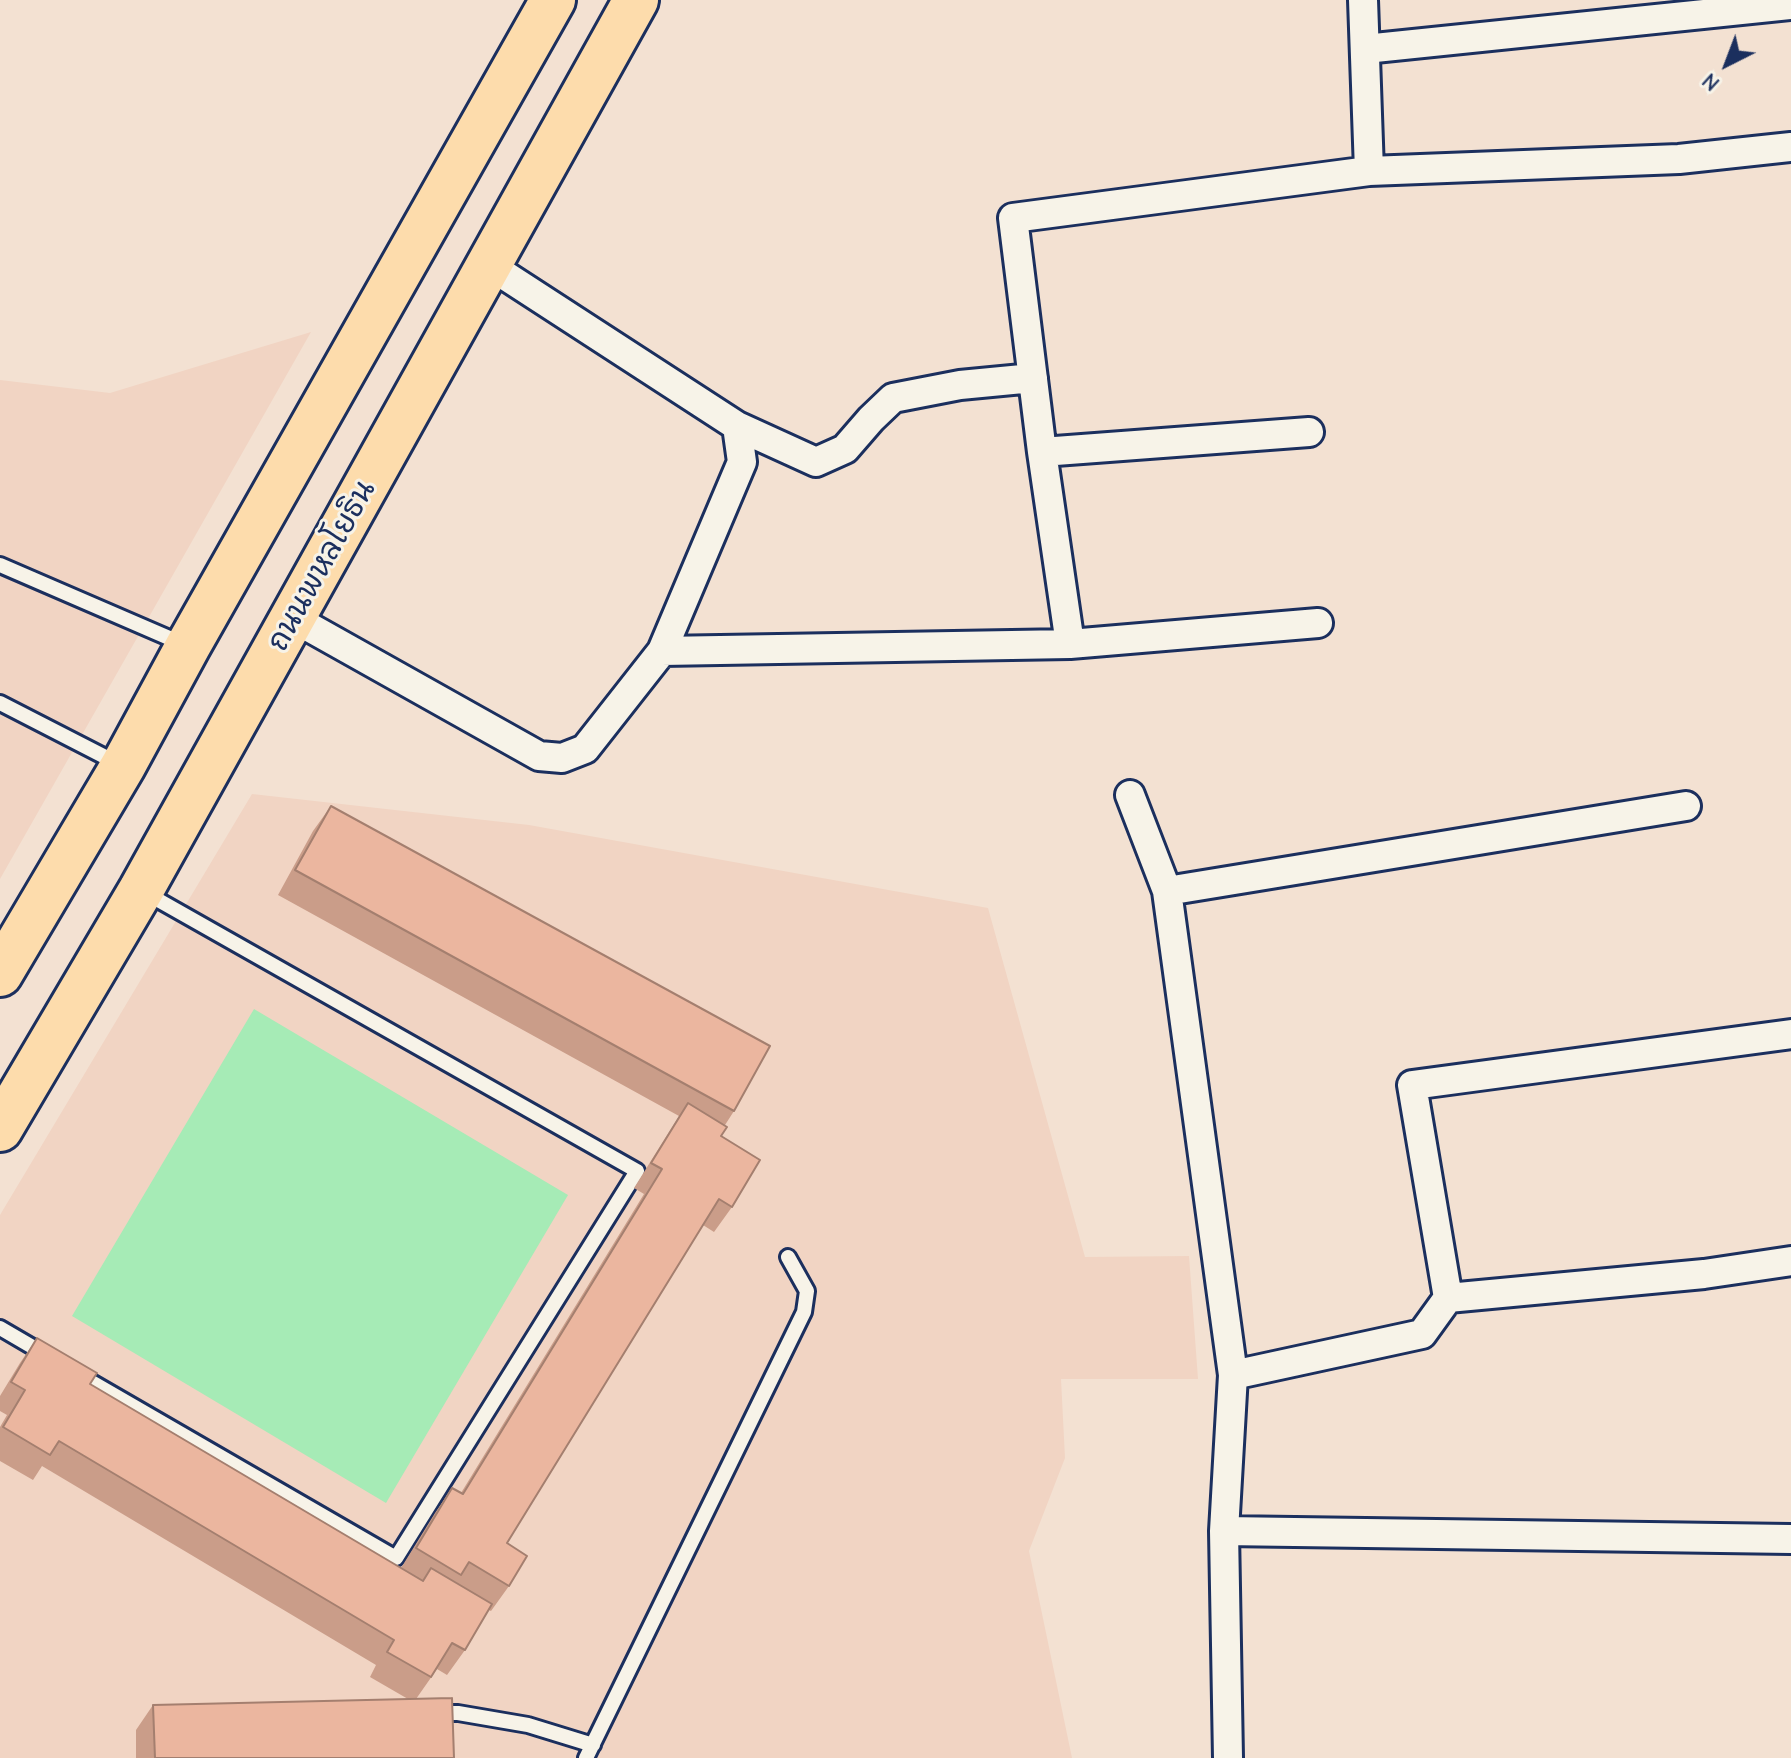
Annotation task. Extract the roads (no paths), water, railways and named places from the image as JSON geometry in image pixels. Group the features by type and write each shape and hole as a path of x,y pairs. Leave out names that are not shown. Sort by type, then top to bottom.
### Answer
{"main road":[{"path":"0,974 123,766 553,0"},
{"name":"ถนนพหลโยธิน","path":"0,1129 141,890 636,0"}],"street":[{"path":"1363,0 1369,171"},
{"path":"1365,49 1791,5"},
{"path":"1070,644 1013,218 1369,171 1679,159 1791,147"},
{"path":"489,265 737,426 816,462 845,449 893,398 960,385 1033,378"},
{"path":"293,618 539,756 562,758 585,749 662,651 742,462 737,426"},
{"path":"1042,452 1309,432"},
{"path":"662,651 1070,644 1318,623"},
{"path":"1130,795 1167,891 1233,1375 1224,1531 1228,1758"},
{"path":"1167,891 1686,806"},
{"path":"1233,1375 1422,1334 1448,1298 1412,1085 1791,1034"},
{"path":"1448,1298 1704,1274 1791,1261"},
{"path":"1224,1531 1791,1539"}],"lane":[{"path":"0,565 188,646"},
{"path":"0,703 123,766"},
{"path":"68,1368 396,1558 637,1171 141,890"},
{"path":"426,1713 458,1713 528,1725 590,1751 804,1312 807,1291 788,1257"},
{"path":"0,1328 55,1360"}]}
